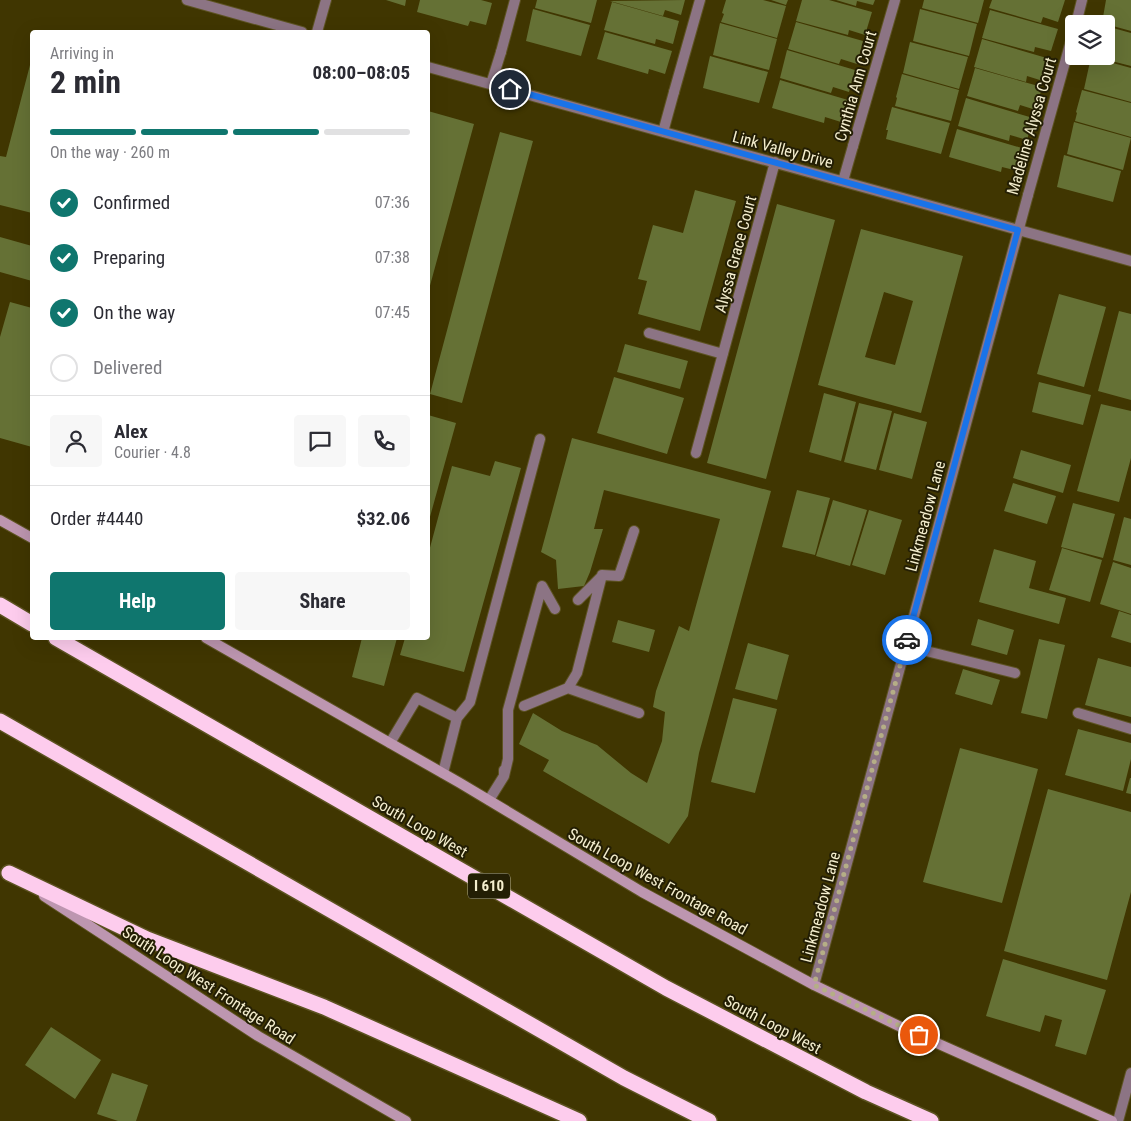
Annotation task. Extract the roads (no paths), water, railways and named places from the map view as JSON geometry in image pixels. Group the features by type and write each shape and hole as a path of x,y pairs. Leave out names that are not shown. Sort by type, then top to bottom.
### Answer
{"highway":[{"path":"0,606 30,623"},
{"name":"South Loop West","path":"59,640 666,988 866,1092 931,1121"},
{"path":"0,721 624,1078 709,1121"},
{"path":"4,870 147,939 324,1007 579,1121"}],"main road":[{"path":"0,520 30,537"},
{"name":"South Loop West Frontage Road","path":"210,640 443,773 642,892 814,985 903,1028 1112,1121"},
{"name":"South Loop West Frontage Road","path":"4,870 258,1036 406,1121"}],"street":[{"path":"187,0 295,30"},
{"path":"318,30 326,0"},
{"path":"491,84 515,0"},
{"path":"663,132 700,0"},
{"name":"Cynthia Ann Court","path":"844,181 895,0"},
{"path":"1078,15 1082,0"},
{"name":"Madeline Alyssa Court","path":"1018,230 1065,62"},
{"name":"Link Valley Drive","path":"430,68 1131,261"},
{"name":"Alyssa Grace Court","path":"696,453 775,162"},
{"name":"Linkmeadow Lane","path":"814,985 1018,230"},
{"path":"649,333 723,354"},
{"path":"443,773 457,718 470,702 540,439"},
{"path":"578,600 602,575 619,576 634,531"},
{"path":"524,706 568,688 577,672 602,575"},
{"path":"489,800 504,776 508,759 508,710 542,586 555,610"},
{"path":"906,646 1015,673"},
{"path":"568,688 639,713"},
{"path":"390,743 417,698 457,718"},
{"path":"1078,714 1131,728"},
{"path":"504,720 504,776"},
{"path":"1118,1121 1131,1076"}]}
